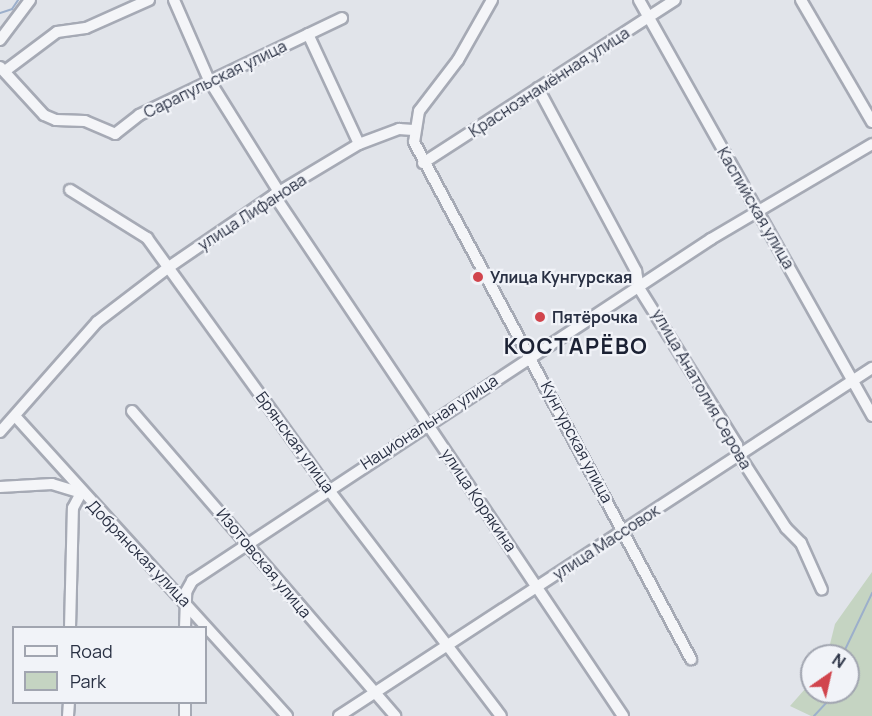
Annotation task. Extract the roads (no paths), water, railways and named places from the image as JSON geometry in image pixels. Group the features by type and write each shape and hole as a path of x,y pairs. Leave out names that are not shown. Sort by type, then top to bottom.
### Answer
{"street":[{"path":"0,40 30,0"},
{"path":"2,69 57,32 86,28 148,0"},
{"name":"улица Корякина","path":"174,0 209,80 276,194 623,716"},
{"name":"Каспийская улица","path":"639,0 647,18 872,416"},
{"name":"Краснознамённая улица","path":"423,163 675,0"},
{"path":"801,0 872,122"},
{"path":"413,130 419,111 458,60 490,1"},
{"name":"Сарапульская улица","path":"2,69 44,115 56,120 85,121 115,134 139,115 342,18"},
{"path":"308,33 359,144"},
{"name":"улица Анатолия Серова","path":"538,88 636,271 639,288 731,435 739,455 786,528 801,543 822,590"},
{"name":"улица Лифанова","path":"0,432 97,322 169,267 276,194 359,144 399,129 413,130"},
{"name":"Кунгурская улица","path":"413,130 423,163 531,357 691,659"},
{"name":"Национальная улица","path":"185,601 192,581 328,488 757,210 872,144"},
{"name":"Брянская улица","path":"70,190 147,238 328,488 501,716"},
{"name":"улица Массовок","path":"339,716 872,368"},
{"name":"Изотовская улица","path":"132,411 395,716"},
{"name":"Добрянская улица","path":"15,416 81,493 185,601 287,716"},
{"path":"0,487 52,484 81,493 73,508 70,626"},
{"path":"185,601 185,626"}],"waterway":[{"path":"0,13 12,9 18,0"},
{"path":"848,644 872,593"},
{"path":"814,716 825,704"}],"place":[{"name":"Улица Кунгурская","path":"478,277"},
{"name":"Пятёрочка","path":"540,317"}],"district":[{"name":"КОСТАРЁВО","path":"576,347"}]}
